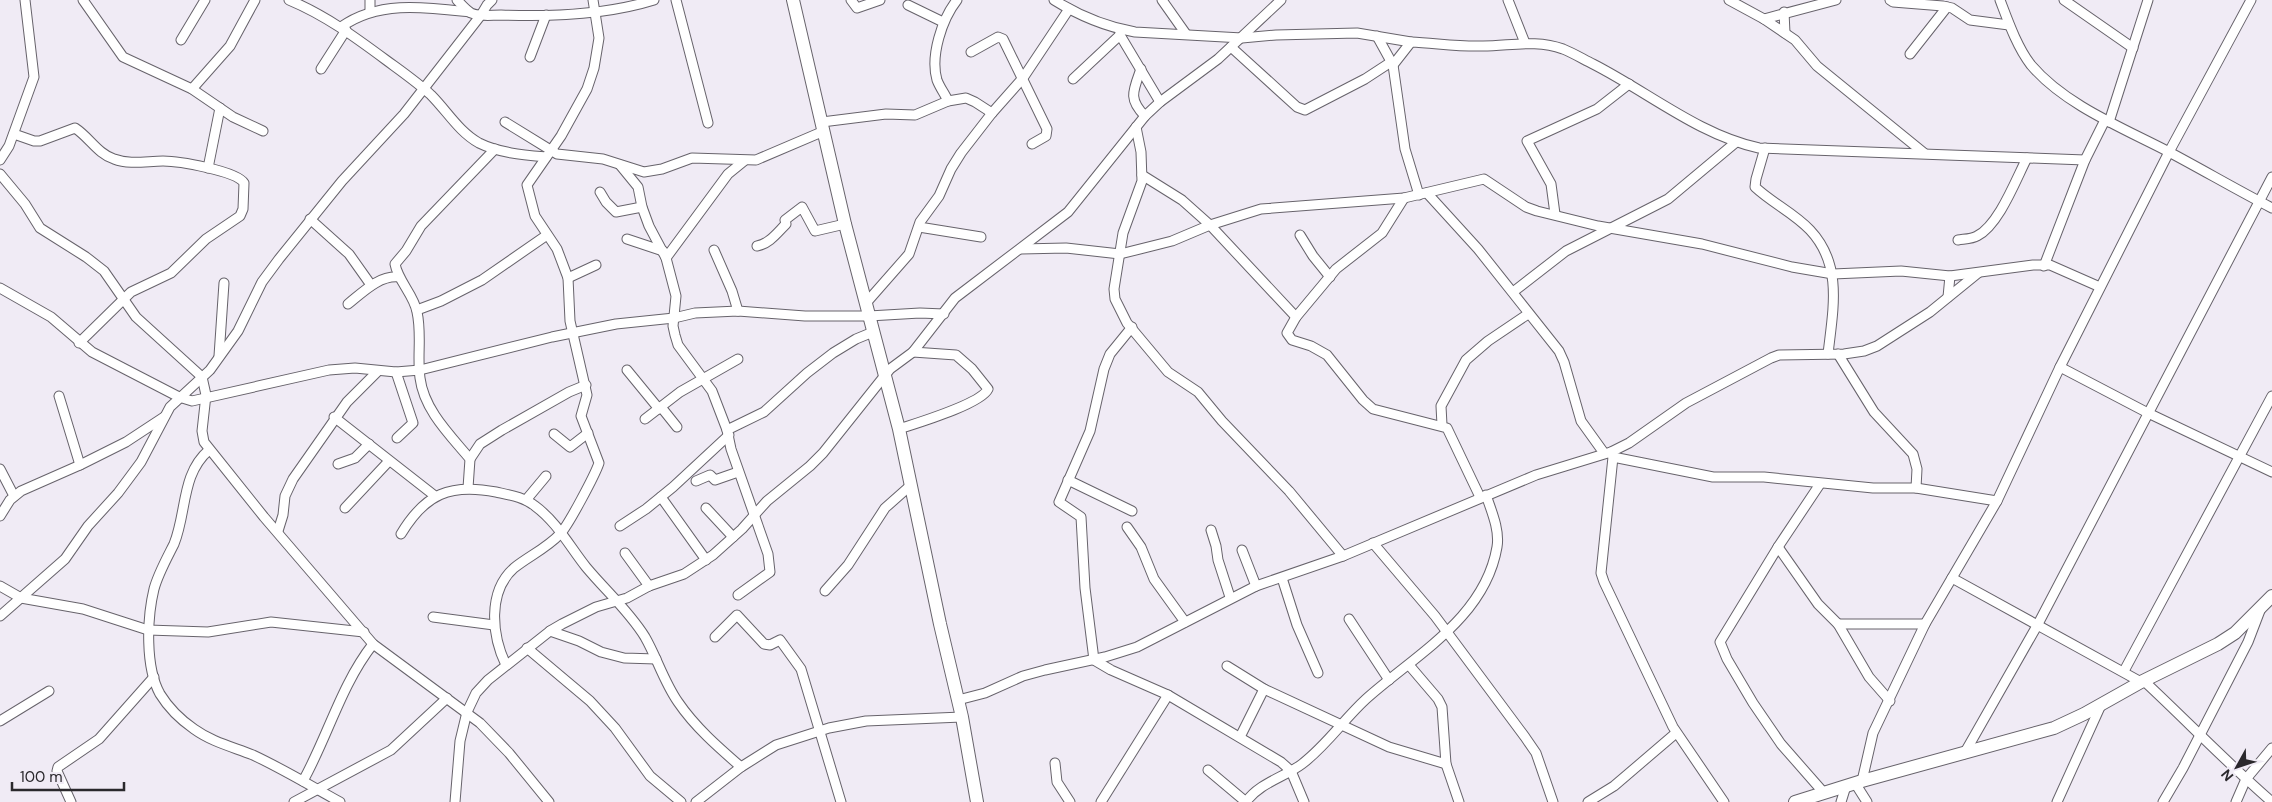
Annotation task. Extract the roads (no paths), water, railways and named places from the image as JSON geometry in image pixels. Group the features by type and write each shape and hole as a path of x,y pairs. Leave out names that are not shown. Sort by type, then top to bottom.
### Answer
{"street":[{"path":"0,160 14,134 34,77 25,0"},
{"path":"83,0 123,57 192,90 233,117 263,131"},
{"path":"181,40 205,0"},
{"path":"192,90 230,46 256,0"},
{"path":"289,0 344,28 424,89 472,138 495,149 603,159 644,172 662,169 692,158 744,161 763,158 823,127 886,114 914,115 948,101 966,98 992,113"},
{"path":"370,0 370,11"},
{"path":"457,0 469,12"},
{"path":"0,616 66,559 88,526 141,462 164,417 179,397 202,377 238,331 262,282 310,219 424,89 481,15 486,5 492,0"},
{"path":"506,664 501,654 494,625 495,610 506,578 515,568 561,533 599,463 581,416 587,395 570,321 568,278 557,249 531,208 527,185 578,106 594,68 599,38 593,0"},
{"path":"321,69 344,28 352,18 370,11 414,5 481,15 546,16 634,7 654,0"},
{"path":"676,0 708,123"},
{"path":"793,0 846,224 899,429 962,717 977,802"},
{"path":"851,0 857,8 880,0"},
{"path":"948,101 936,78 938,44 943,22 957,0"},
{"path":"1054,0 1069,9 1120,32 1242,38 1335,33 1377,36 1411,42 1484,46 1525,42 1563,49 1629,84 1693,122 1735,142 1765,148 2086,160"},
{"path":"1162,0 1186,34"},
{"path":"456,802 459,750 467,712 476,693 506,664 550,631 616,600 626,598 649,586 684,574 706,560 733,537 767,501 810,466 894,366 913,352 962,292 1068,212 1146,116 1160,102 1189,82 1231,48 1281,0"},
{"path":"1508,0 1525,42"},
{"path":"1764,19 1784,12 1836,0"},
{"path":"1890,0 1893,2 1947,7 1970,20 2009,25"},
{"path":"2000,0 2009,25 2031,64 2058,89 2107,121 2272,208"},
{"path":"2064,0 2133,48"},
{"path":"2044,266 2086,160 2107,121 2148,0"},
{"path":"1841,802 1854,783 1873,733 1890,701 1925,624 1998,501 2060,366 2169,152 2251,0"},
{"path":"1734,1 1794,40 1816,66 1924,153"},
{"path":"908,5 943,22"},
{"path":"1910,54 1947,7"},
{"path":"866,303 909,254 924,216 939,196 951,169 992,113 1023,78 1069,9"},
{"path":"1784,12 1785,33"},
{"path":"530,57 546,16"},
{"path":"1120,32 1160,102"},
{"path":"1073,79 1120,32"},
{"path":"1377,36 1392,64 1405,149 1423,194 1478,249 1559,351 1564,362 1581,422 1609,454 1712,477 1772,478 1873,488 1916,488 1998,501"},
{"path":"971,52 1001,37 1023,78 1048,134 1032,144"},
{"path":"1231,48 1297,107 1305,110 1392,64 1411,42"},
{"path":"1141,70 1133,92 1134,100 1146,116"},
{"path":"1555,214 1552,184 1526,141 1597,109 1629,84"},
{"path":"208,168 220,108"},
{"path":"505,122 548,154"},
{"path":"14,134 34,141 40,141 75,128 111,159 139,162 165,161 231,173 242,179 244,186 242,213 206,239 171,273 144,285 122,299 79,342"},
{"path":"1136,128 1141,152 1142,175 1139,192 1123,233 1114,289 1126,323 1132,327 1168,372 1198,392 1222,421 1289,491 1343,556"},
{"path":"1513,292 1566,251 1668,198 1735,142"},
{"path":"1765,148 1755,187 1809,229 1823,247 1833,274 1833,354 1874,412 1914,454 1918,469 1916,488"},
{"path":"470,459 436,418 425,394 420,379 420,329 417,310 399,277 395,264 421,226 495,149"},
{"path":"1958,240 1976,237 1991,224 2027,158"},
{"path":"664,254 728,174 744,161"},
{"path":"620,165 638,187 642,207 649,226 664,254 676,296 674,318 675,335 678,345 712,391 728,432 738,472 755,513 768,554 770,572 738,595"},
{"path":"0,174 25,204 40,228 86,257 104,271 136,317 202,377 206,399 202,431 204,442 209,450 278,531 294,553 373,644 480,722 550,802"},
{"path":"1142,175 1182,200 1210,225 1296,317"},
{"path":"1964,754 2038,624 2272,177"},
{"path":"1021,249 1066,248 1120,254 1172,241 1210,225 1261,209 1277,206 1404,198 1484,179 1537,211 1608,228 1702,244 1792,268 1833,274 1901,271 1950,276 2050,265 2100,288"},
{"path":"600,192 606,202 616,212 642,207"},
{"path":"1208,770 1246,802 1256,791 1302,764 1366,700 1447,633 1473,603 1484,583 1497,546 1496,532 1483,496 1450,431 1442,425 1373,409 1363,400 1327,354 1312,346 1292,340 1287,333 1296,317 1343,262 1367,246 1382,232 1404,198"},
{"path":"757,246 769,240 786,224 785,220 802,207 815,231 846,224"},
{"path":"310,219 349,254 371,285"},
{"path":"919,227 981,237"},
{"path":"1300,234 1313,256 1330,277"},
{"path":"417,310 448,298 482,280 547,235"},
{"path":"627,239 664,254"},
{"path":"714,250 738,311"},
{"path":"568,278 596,265"},
{"path":"958,700 985,693 1031,674 1069,663 1094,660 1137,647 1230,597 1256,586 1343,556 1483,496 1566,464 1609,454 1686,404 1771,358 1779,355 1833,354 1864,351 1888,341 1948,298 1978,273"},
{"path":"1948,298 1950,276"},
{"path":"348,304 371,285 387,278 399,277"},
{"path":"219,356 224,283"},
{"path":"0,288 51,317 92,352 179,397 192,401 329,370 355,368 377,372 396,372 420,370 510,346 573,333 653,319 674,318 695,313 738,311 805,316 944,314"},
{"path":"1442,425 1441,406 1466,360 1494,337 1528,314"},
{"path":"1094,660 1085,588 1081,517 1059,502 1090,431 1104,369 1110,354 1132,327"},
{"path":"620,526 661,497 728,432 764,412 807,373 833,353 873,332"},
{"path":"899,429 957,409 983,395 988,389 972,369 956,354 913,352"},
{"path":"645,419 680,392 738,359"},
{"path":"2060,366 2148,413 2272,472"},
{"path":"627,370 677,427"},
{"path":"278,531 283,515 285,496 293,479 334,417 357,390 377,372"},
{"path":"396,372 413,423 397,438"},
{"path":"468,488 470,459 480,444 569,392 586,386"},
{"path":"59,396 80,465"},
{"path":"2124,671 2272,396"},
{"path":"0,516 14,496 34,484 80,465 126,442 164,417"},
{"path":"334,417 435,496"},
{"path":"554,434 570,447 588,432"},
{"path":"338,464 356,458 369,444"},
{"path":"209,450 196,464 189,480 179,532 154,588 148,630 154,677 160,694 173,711 194,729 218,742 252,755 340,802"},
{"path":"1609,454 1601,573 1630,639 1676,733 1724,802"},
{"path":"344,508 389,461"},
{"path":"0,469 14,496"},
{"path":"696,481 710,475 719,480 738,472"},
{"path":"526,500 546,476"},
{"path":"1068,480 1132,511"},
{"path":"1820,484 1778,547 1720,642 1727,659 1749,696 1781,744 1824,792"},
{"path":"826,591 848,565 885,508 911,485"},
{"path":"401,534 424,505 435,496 453,490 468,488 526,500 536,506 561,533 586,567 631,616 678,702 700,730 741,767"},
{"path":"661,497 706,560"},
{"path":"706,508 733,537"},
{"path":"1127,527 1141,547 1154,578 1185,622"},
{"path":"1211,530 1230,597"},
{"path":"1373,543 1447,633 1536,753 1553,802"},
{"path":"1778,547 1818,604 1838,624 1869,677 1890,701"},
{"path":"1242,550 1256,586"},
{"path":"625,553 649,586"},
{"path":"1282,578 1297,625 1318,672"},
{"path":"1952,578 2143,682 2272,802"},
{"path":"0,586 21,598 83,609 148,630 208,632 271,622 364,632"},
{"path":"1795,802 1854,783 2054,728 2218,644 2235,633 2272,596"},
{"path":"2163,802 2183,768 2248,642 2262,605"},
{"path":"715,637 736,615 764,644 770,645 777,640 782,641 801,669 840,802"},
{"path":"433,617 494,625"},
{"path":"1349,619 1389,680"},
{"path":"1838,624 1925,624"},
{"path":"550,631 614,656 656,659"},
{"path":"302,781 321,746 341,699 362,658 373,644"},
{"path":"527,648 590,701 615,728 650,776 681,802"},
{"path":"1094,660 1111,670 1168,695 1280,762 1291,771 1304,802"},
{"path":"1409,665 1438,699 1442,707 1446,764 1459,802"},
{"path":"1226,666 1264,689 1342,726 1389,746 1446,764"},
{"path":"71,802 57,772 58,767 99,739 154,677"},
{"path":"1240,737 1264,689"},
{"path":"0,722 49,691"},
{"path":"1102,802 1168,695"},
{"path":"296,801 391,750 447,698"},
{"path":"2057,802 2102,705"},
{"path":"696,802 741,767 776,745 850,723 962,717"},
{"path":"1588,802 1614,786 1676,733"},
{"path":"2236,802 2246,779 2272,748"},
{"path":"1056,763 1058,782 1070,802"},
{"path":"1854,783 1867,802"}]}
